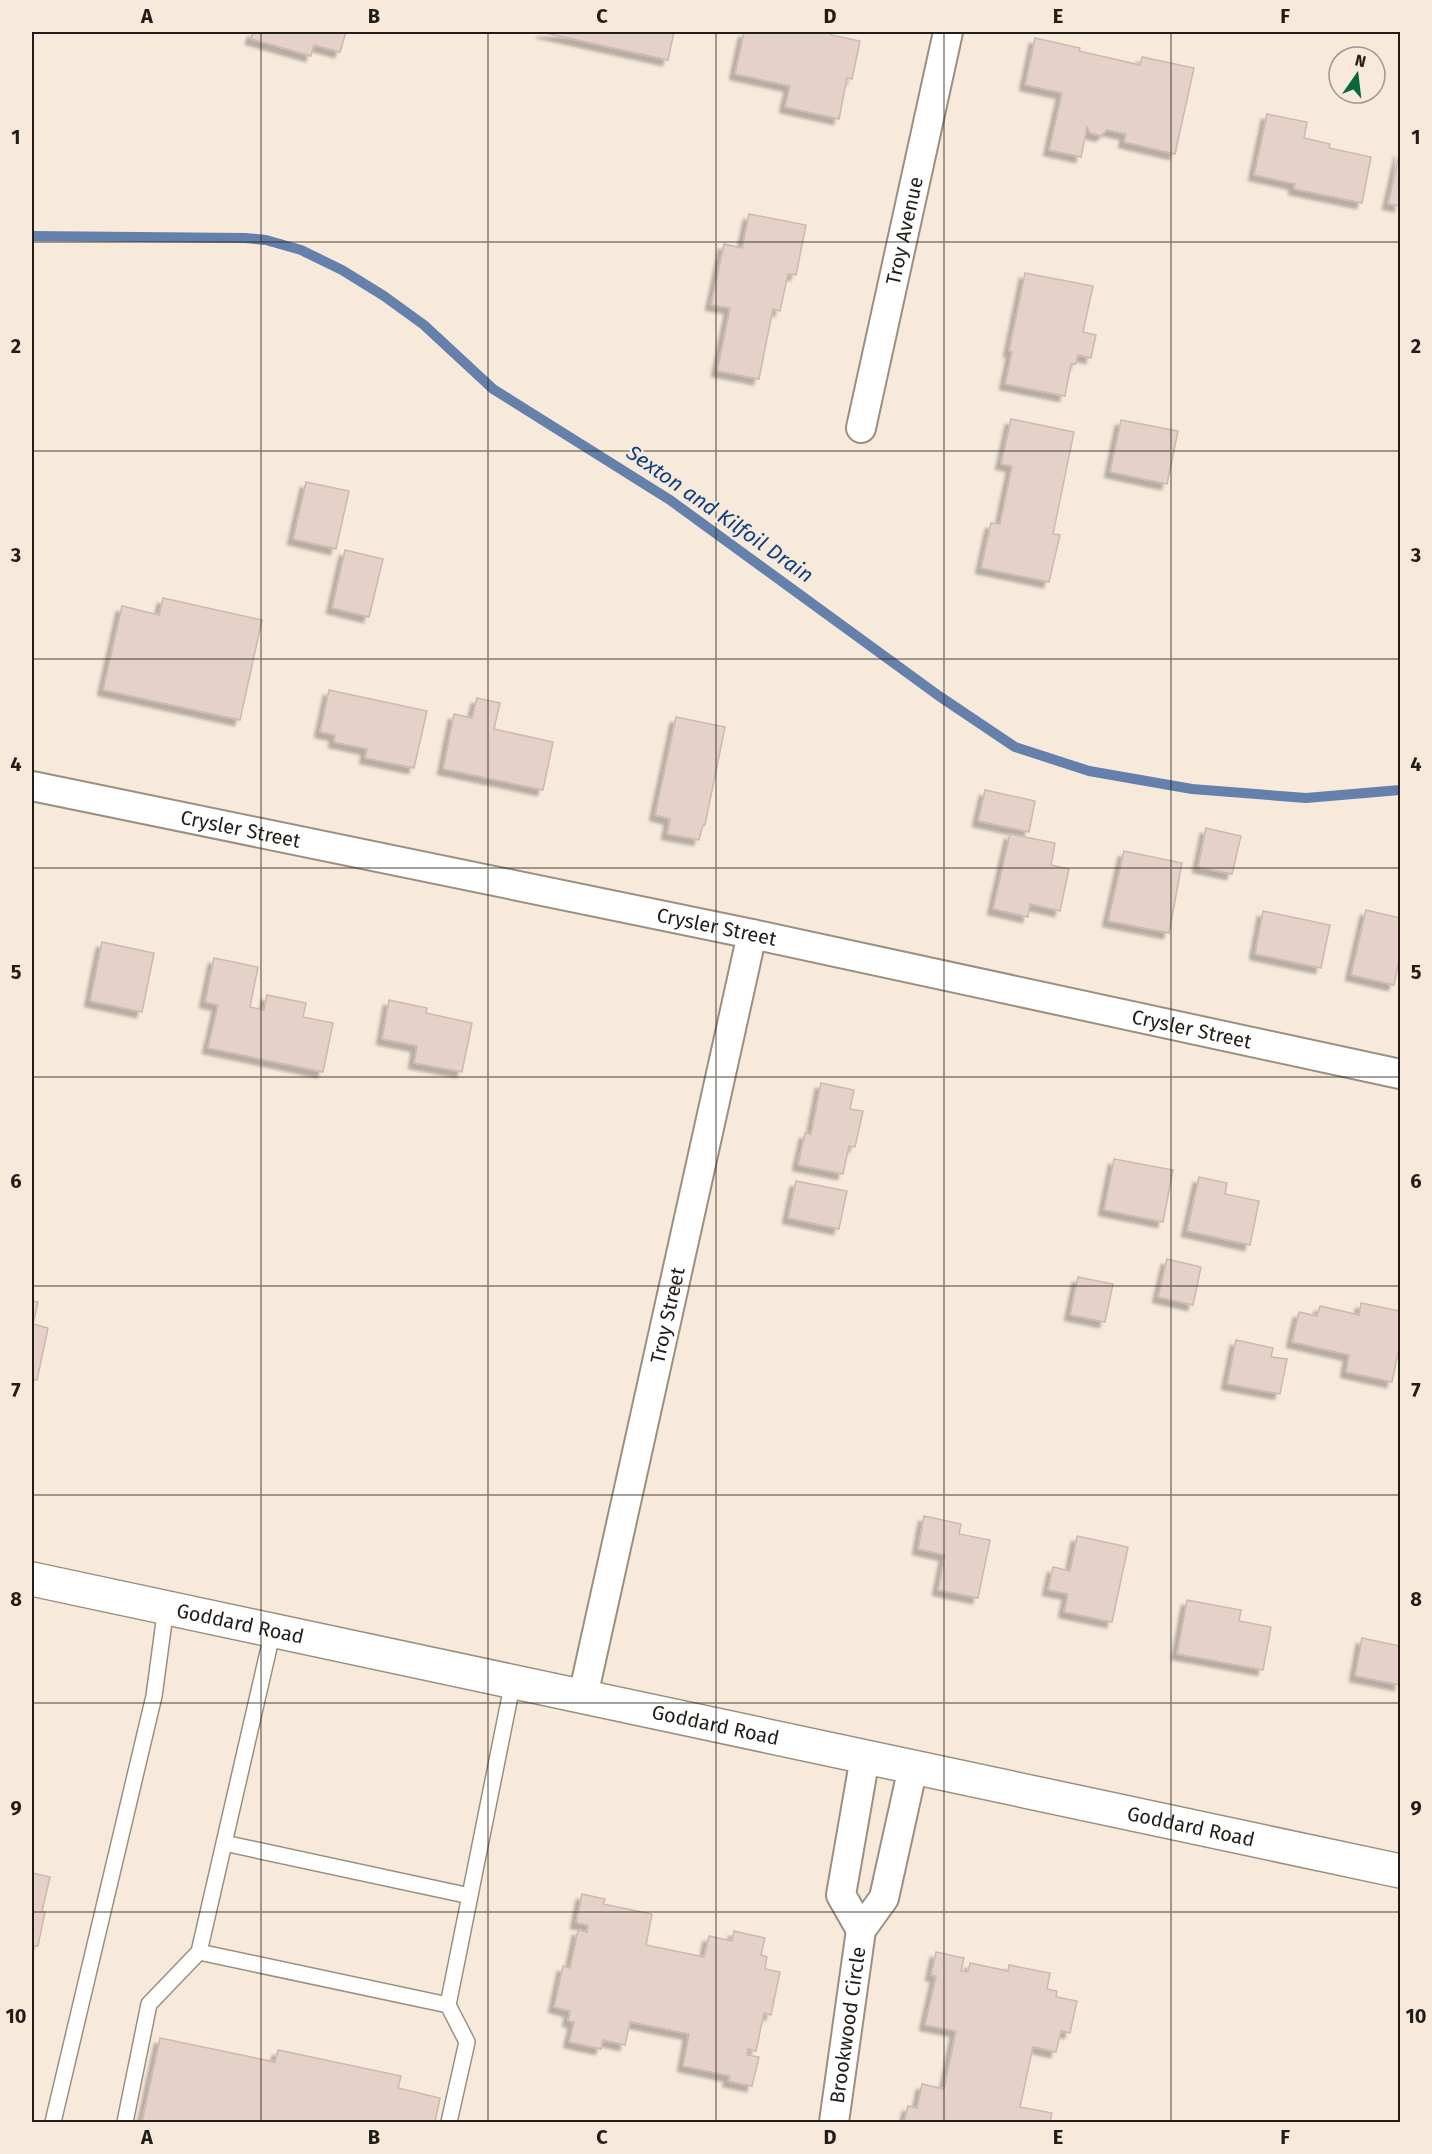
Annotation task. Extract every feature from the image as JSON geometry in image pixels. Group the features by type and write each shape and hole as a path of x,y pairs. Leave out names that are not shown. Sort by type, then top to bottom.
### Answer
{"main road":[{"name":"Goddard Road","path":"32,1579 1401,1871"}],"street":[{"name":"Troy Avenue","path":"861,428 948,32"},
{"name":"Crysler Street","path":"32,786 752,934 1401,1074"},
{"name":"Troy Street","path":"583,1696 752,934"},
{"name":"Brookwood Circle","path":"861,1930 841,1894 865,1757"},
{"name":"Brookwood Circle","path":"834,2122 861,1930 884,1898 913,1767"}],"lane":[{"path":"53,2122 154,1696 166,1608"},
{"path":"125,2122 149,2004 199,1953 273,1630"},
{"path":"448,2122 467,2042 448,2005 513,1681"},
{"path":"224,1843 470,1896"},
{"path":"199,1953 448,2005"}],"building":[{"path":"253,32 346,32 340,52 314,45 311,56 251,39"},
{"path":"541,32 674,32 668,60"},
{"path":"744,32 832,32 831,35 860,41 852,79 847,78 839,119 785,107 790,86 735,74"},
{"path":"1035,38 1140,65 1142,57 1194,68 1175,154 1124,142 1126,134 1107,130 1101,136 1090,133 1087,127 1081,157 1049,150 1062,93 1025,85"},
{"path":"1267,114 1307,122 1304,138 1330,144 1329,148 1371,157 1362,203 1294,189 1295,184 1254,175"},
{"path":"1400,151 1400,206 1388,204"},
{"path":"749,214 806,225 796,275 788,274 780,311 773,309 759,379 717,371 730,308 711,305 724,244 742,248"},
{"path":"1025,273 1093,286 1083,332 1096,335 1091,358 1078,355 1076,364 1071,364 1065,396 1005,384 1012,352 1009,351"},
{"path":"1011,419 1074,432 1053,534 1060,535 1049,582 981,568 991,523 1000,524 1012,466 1001,464"},
{"path":"1121,420 1178,431 1167,484 1110,472"},
{"path":"306,482 349,491 336,549 293,539"},
{"path":"345,550 383,559 369,617 332,608"},
{"path":"163,598 262,620 240,720 103,690 122,606 159,615"},
{"path":"329,690 427,711 414,768 365,758 367,749 334,742 335,735 320,732"},
{"path":"477,698 500,703 494,729 553,742 543,790 443,769 454,714 472,718"},
{"path":"676,717 725,727 705,825 703,825 699,840 667,834 670,819 655,815"},
{"path":"985,790 1035,801 1029,832 978,821"},
{"path":"1206,828 1241,836 1232,874 1198,867"},
{"path":"1010,834 1055,843 1051,865 1069,869 1060,911 1030,904 1028,917 993,909"},
{"path":"1124,851 1182,863 1169,933 1108,921"},
{"path":"1366,910 1400,918 1400,955 1394,985 1351,975"},
{"path":"1263,911 1330,925 1321,968 1255,954"},
{"path":"102,942 154,953 142,1012 90,1001"},
{"path":"214,958 258,967 250,1007 264,1010 267,995 306,1003 303,1017 333,1023 323,1072 208,1048 218,1005 205,1002"},
{"path":"389,1000 427,1008 426,1013 472,1023 462,1072 414,1063 417,1046 382,1039"},
{"path":"821,1083 854,1090 850,1109 863,1111 855,1147 849,1146 843,1174 798,1165 805,1133 811,1134"},
{"path":"1114,1159 1173,1170 1163,1222 1104,1210"},
{"path":"1199,1177 1227,1183 1225,1194 1259,1201 1250,1245 1187,1231"},
{"path":"796,1181 847,1191 839,1229 788,1218"},
{"path":"1167,1259 1201,1267 1193,1305 1158,1297"},
{"path":"1078,1277 1113,1284 1105,1322 1070,1315"},
{"path":"32,1301 38,1302 33,1324 48,1328 37,1380 32,1379"},
{"path":"1361,1303 1400,1311 1400,1343 1392,1382 1346,1372 1349,1355 1292,1342 1299,1312 1317,1316 1320,1306 1359,1315"},
{"path":"1236,1340 1273,1348 1271,1357 1287,1359 1280,1394 1227,1384"},
{"path":"924,1516 961,1524 959,1534 990,1540 978,1598 938,1590 945,1555 918,1549"},
{"path":"1077,1536 1128,1547 1112,1622 1064,1612 1068,1594 1048,1590 1053,1567 1070,1571"},
{"path":"1187,1600 1241,1610 1239,1621 1271,1627 1263,1670 1177,1654"},
{"path":"1362,1638 1400,1646 1400,1685 1355,1676"},
{"path":"32,1873 50,1877 42,1911 45,1912 38,1946 34,1946 32,1959"},
{"path":"582,1894 605,1899 603,1904 652,1914 646,1945 704,1957 709,1936 732,1941 734,1931 765,1938 761,1955 767,1957 765,1969 780,1972 771,2015 764,2013 756,2051 748,2049 747,2055 759,2057 752,2086 728,2081 730,2076 683,2066 689,2034 630,2022 625,2045 603,2040 601,2049 569,2042 574,2022 568,2021 570,2011 554,2007 563,1966 570,1968 578,1930 587,1932 588,1925 576,1923"},
{"path":"936,1952 964,1958 961,1971 968,1972 970,1963 1008,1971 1009,1965 1050,1973 1047,1989 1057,1991 1056,1997 1077,2001 1070,2033 1061,2031 1056,2052 1033,2047 1020,2107 1052,2113 1050,2122 904,2122 908,2106 917,2108 922,2084 944,2089 956,2031 925,2025 936,1976 931,1975"},
{"path":"160,2038 275,2062 278,2050 401,2076 398,2088 440,2098 435,2122 142,2122"}],"waterway":[{"name":"Sexton and Kilfoil Drain","path":"32,236 266,240 301,250 342,270 384,296 424,325 493,389 670,500 939,696 1015,747 1089,771 1192,789 1306,798 1400,790"}]}
